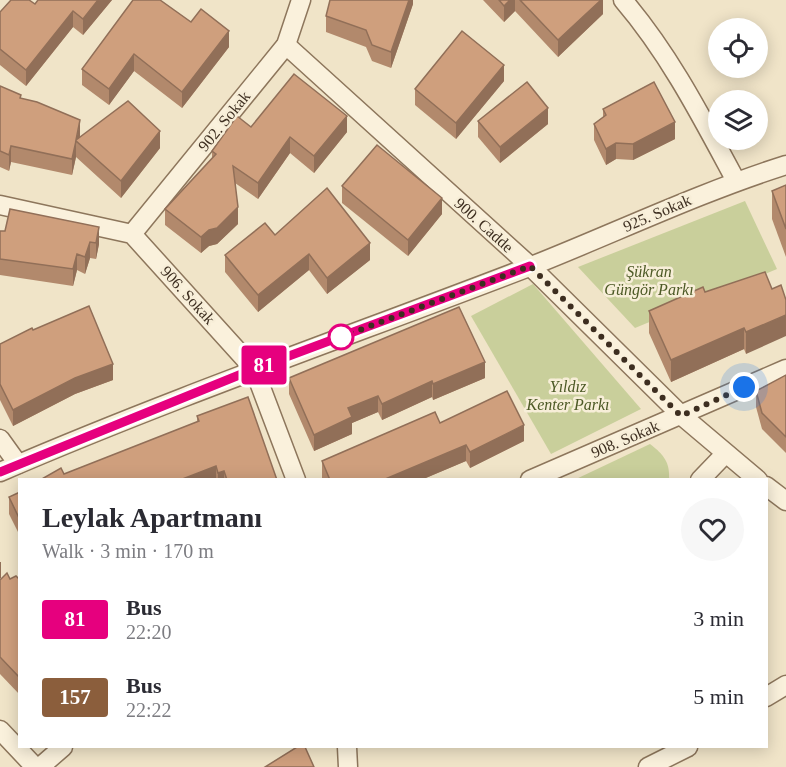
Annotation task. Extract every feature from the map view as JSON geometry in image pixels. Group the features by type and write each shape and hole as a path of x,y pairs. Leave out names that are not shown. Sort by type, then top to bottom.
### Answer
{"street":[{"name":"902. Sokak","path":"132,234 286,45 301,0"},
{"path":"623,0 653,35 686,88 736,181"},
{"name":"900. Cadde","path":"286,45 530,266 681,416 756,478"},
{"name":"925. Sokak","path":"0,472 254,369 530,266 736,181 786,165"},
{"path":"0,205 132,234"},
{"name":"906. Sokak","path":"132,234 254,369 295,478"},
{"name":"908. Sokak","path":"535,478 786,369"},
{"path":"0,440 18,464"},
{"path":"702,478 725,454"},
{"path":"768,488 786,501"},
{"path":"768,696 786,685"},
{"path":"0,730 35,767"},
{"path":"40,767 62,748"},
{"path":"347,748 348,767"},
{"path":"648,767 686,748"}],"green space":[{"name":"Şükran Güngör Parkı","path":"745,201 777,269 635,328 578,267"},
{"name":"Yıldız Kenter Parkı","path":"533,284 641,409 551,454 471,316"},
{"path":"650,444 665,459 669,478 578,478"}],"building":[{"path":"11,0 29,0 35,4 38,0 98,0 83,19 73,11 26,70 0,49 0,12"},
{"path":"133,0 160,0 191,22 201,9 229,31 182,92 134,54 109,89 82,69"},
{"path":"330,0 409,0 391,52 372,45 366,30 326,16"},
{"path":"499,0 510,0 504,6"},
{"path":"520,0 601,0 558,40"},
{"path":"462,31 504,65 456,123 415,89"},
{"path":"294,74 347,116 314,156 290,137 258,183 233,166 238,207 217,228 209,230 201,237 165,209 216,154 212,151 237,116 251,127"},
{"path":"527,82 548,108 500,147 478,121"},
{"path":"654,82 675,122 633,144 616,143 606,149 594,124 606,115 603,109"},
{"path":"0,86 21,95 20,98 37,102 80,120 76,140 128,101 160,131 121,181 76,141 72,159 11,146 9,155 0,151"},
{"path":"377,145 442,198 408,240 342,186"},
{"path":"786,185 786,229 772,191"},
{"path":"327,188 370,243 327,278 309,254 258,295 225,255 265,223 275,235"},
{"path":"10,209 99,227 96,243 90,242 85,257 77,254 73,269 0,259 0,231 5,231"},
{"path":"765,272 772,289 781,285 786,300 786,315 746,332 744,328 671,360 649,311 703,287 705,292"},
{"path":"89,306 113,364 75,378 13,410 0,384 0,344 32,328 33,330"},
{"path":"459,307 485,362 433,384 432,381 382,404 378,396 348,408 352,417 314,435 289,378"},
{"path":"786,375 786,437 762,413 756,391"},
{"path":"507,391 524,425 470,452 466,445 388,478 329,478 322,461 435,412 440,423"},
{"path":"248,397 276,478 226,478 224,471 218,473 216,466 185,478 44,478 61,468 64,474 199,421 197,416"},
{"path":"18,493 18,516 9,497"},
{"path":"7,573 10,579 16,576 18,578 18,676 0,657 0,580"},
{"path":"295,748 305,748 314,767 265,767"}],"bus line":[{"name":"81","path":"0,472 254,369 530,266"}],"route":[{"path":"341,337 339,337 530,266 681,416 744,387"}]}
